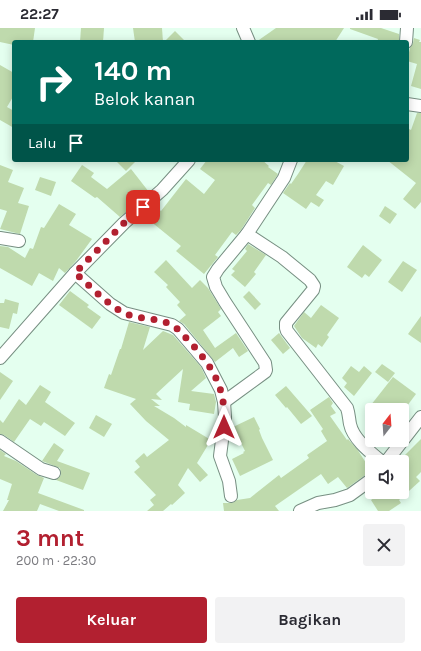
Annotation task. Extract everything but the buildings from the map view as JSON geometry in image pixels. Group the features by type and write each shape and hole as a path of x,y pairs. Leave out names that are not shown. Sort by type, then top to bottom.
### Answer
{"street":[{"path":"243,28 248,40"},
{"path":"406,40 407,28"},
{"path":"409,104 421,106"},
{"path":"0,358 75,273 124,223 162,190 187,162"},
{"path":"224,402 266,370 266,363 225,302 216,287 213,277 247,234 284,178 290,162"},
{"path":"247,234 282,257 310,280 314,286 313,290 286,323 287,331 347,408 350,424 354,434 373,455"},
{"path":"0,238 19,240"},
{"path":"75,273 110,304 124,313 164,322 178,329 207,363 221,390 224,402 224,427 220,456 229,481 231,496"},
{"path":"391,455 421,417"},
{"path":"0,441 41,469 54,473"},
{"path":"300,511 318,503 336,505 365,484"}],"route":[{"path":"143,207 124,223 75,273 110,304 124,313 164,322 178,329 196,349 213,372 221,390 224,402 224,427"}]}
